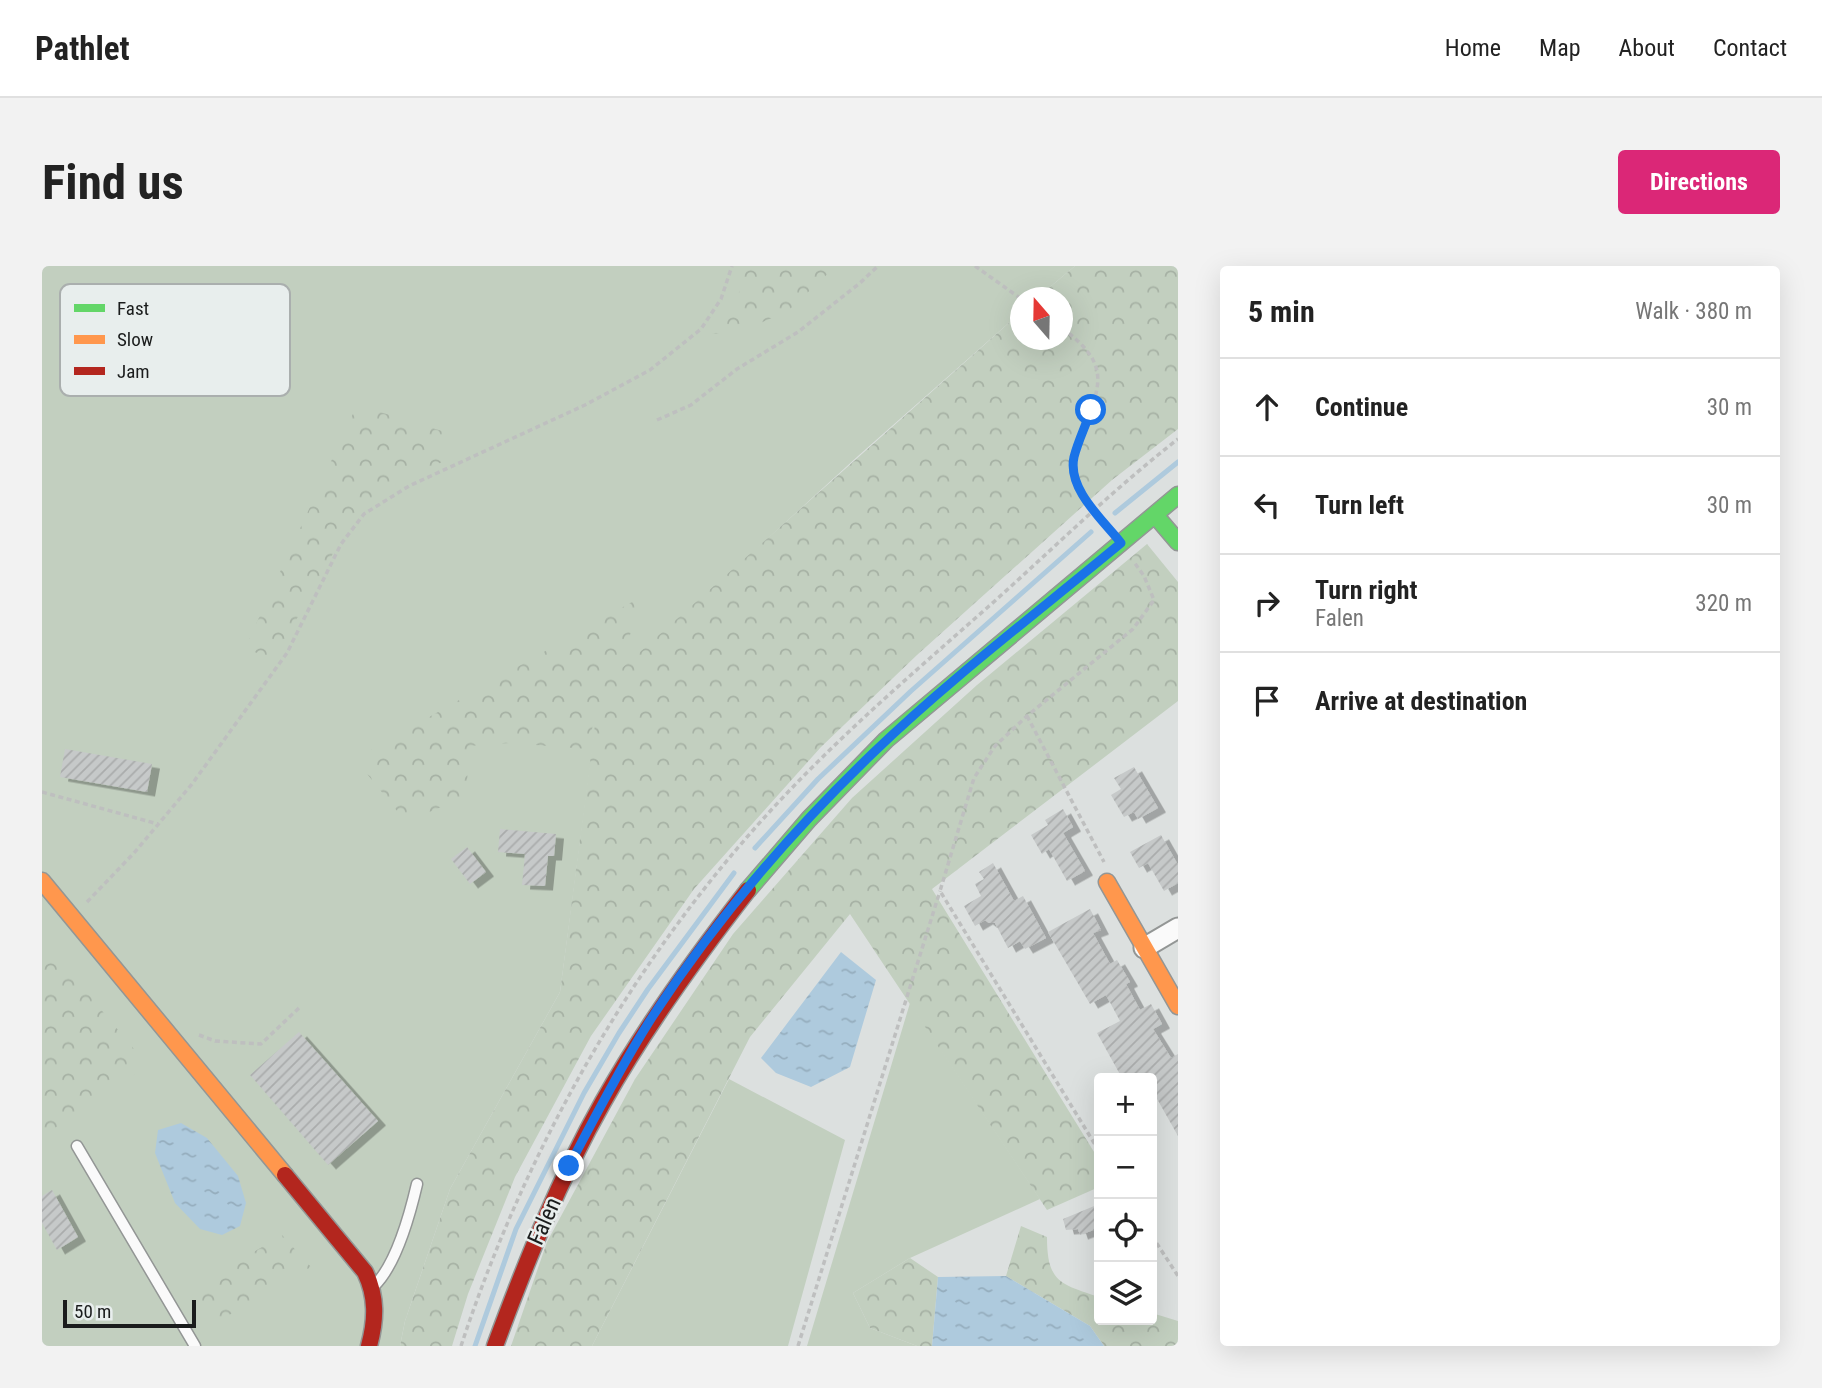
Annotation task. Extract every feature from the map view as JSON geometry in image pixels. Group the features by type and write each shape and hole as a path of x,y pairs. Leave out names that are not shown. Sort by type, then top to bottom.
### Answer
{"street":[{"name":"Falen","path":"495,1346 537,1236 604,1098 649,1022 701,948 761,872 874,752 1178,495"},
{"path":"1155,514 1178,542"},
{"path":"42,881 331,1228 373,1286 376,1301 369,1346"},
{"path":"1107,882 1178,1006"},
{"path":"1144,948 1178,928"}],"lane":[{"path":"77,1146 195,1346"},
{"path":"373,1286 385,1276 412,1208 417,1184"}],"path":[{"path":"73,918 192,784 287,653 341,544 365,514 409,486 585,405 650,370 701,329 721,299 732,266"},
{"path":"657,419 691,405 737,369 798,332 878,266"},
{"path":"975,266 1010,291"},
{"path":"798,1346 974,778 995,746 1027,716 1133,629 1154,600 1144,576 1080,490 1074,475 1074,459 1098,387 1097,366 1087,347 1073,336"},
{"path":"1027,716 1110,873 1107,882"},
{"path":"42,792 159,824"},
{"path":"940,891 1094,1143"},
{"path":"196,1034 215,1041 261,1044 301,1006"},
{"path":"1157,1244 1178,1276"}],"green space":[{"path":"42,266 1075,266 1050,287 1010,287 1010,322 717,585 599,700 560,992 450,1189 405,1321 400,1346 42,1346"},
{"path":"745,266 836,266 788,311 733,335 704,333 737,301"},
{"path":"1075,266 1178,266 1178,429 1112,480 917,655 821,747 694,889 591,1036 515,1177 468,1294 452,1346 400,1346 405,1321 450,1189 560,992 597,709 587,749 510,743 468,746 467,796 406,822 355,759 639,598 622,668 1010,322 1010,350 1073,350 1073,287 1050,287"},
{"path":"357,405 442,431 442,462 377,498 352,519 274,660 245,648"},
{"path":"1147,544 1178,582 1178,701 932,889 1094,1152 1094,1189 1047,1210 850,914 750,1037 592,1346 511,1346 547,1242 635,1079 733,934 852,798 977,685"},
{"path":"42,939 139,1055 135,1074 42,1137"},
{"path":"910,1003 1040,1199 910,1258 853,1293 870,1328 917,1346 807,1346"},
{"path":"729,1079 845,1140 788,1346 592,1346"},
{"path":"1021,1226 1047,1237 1050,1264 1058,1279 1094,1295 1094,1325 1157,1325 1157,1315 1178,1321 1178,1346 1104,1346 1090,1326 1006,1276"},
{"path":"282,1235 311,1267 212,1325 186,1292"},
{"path":"910,1258 938,1277 932,1346 917,1346 870,1328 853,1293"}],"water":[{"path":"841,952 876,980 850,1067 811,1087 776,1073 761,1058"},
{"path":"181,1123 207,1138 238,1176 246,1203 240,1226 222,1235 200,1229 175,1203 155,1153 158,1130"},
{"path":"1006,1276 1090,1326 1104,1346 932,1346 938,1277"}],"building":[{"path":"65,749 152,764 147,792 60,777"},
{"path":"1134,767 1158,808 1138,819 1134,812 1124,817 1111,795 1121,789 1114,778"},
{"path":"1063,809 1073,827 1063,833 1085,871 1067,881 1049,849 1042,854 1031,835 1048,825 1045,820"},
{"path":"500,829 556,834 554,856 548,856 545,886 522,885 525,854 498,852"},
{"path":"1161,835 1178,865 1178,883 1164,891 1148,863 1139,868 1130,852"},
{"path":"467,847 486,872 470,884 451,859"},
{"path":"993,863 1014,901 1023,896 1046,938 1025,949 1020,941 1008,948 995,923 985,920 975,926 964,906 981,896 975,884 984,879 979,872"},
{"path":"1090,909 1101,930 1093,933 1110,964 1117,960 1130,982 1126,984 1140,1010 1151,1004 1162,1024 1153,1029 1171,1058 1178,1054 1178,1136 1157,1099 1157,1073 1119,1073 1097,1033 1120,1021 1106,995 1090,1004 1048,932"},
{"path":"299,1032 378,1121 328,1165 250,1075"},
{"path":"52,1190 78,1237 57,1250 42,1223 42,1196"},
{"path":"1094,1206 1094,1230 1080,1235 1078,1229 1066,1230 1063,1219"}],"waterway":[{"path":"1115,513 1178,462"},
{"path":"755,848 818,779 911,691 1091,532"},
{"path":"475,1346 516,1229 584,1093 648,989 734,873"}],"traffic: fast":[{"path":"748,890 809,819 886,740 1178,495"},
{"path":"1155,515 1178,542"}],"traffic: slow":[{"path":"42,881 285,1175"},
{"path":"1107,882 1178,1006"}],"traffic: jam":[{"path":"495,1346 544,1222 603,1102 671,993 748,890"},
{"path":"285,1175 365,1272 372,1290 374,1309 369,1346"}],"route":[{"path":"569,1166 604,1098 649,1022 701,948 761,872 874,752 1121,543 1080,490 1074,475 1074,459 1091,410"}]}
